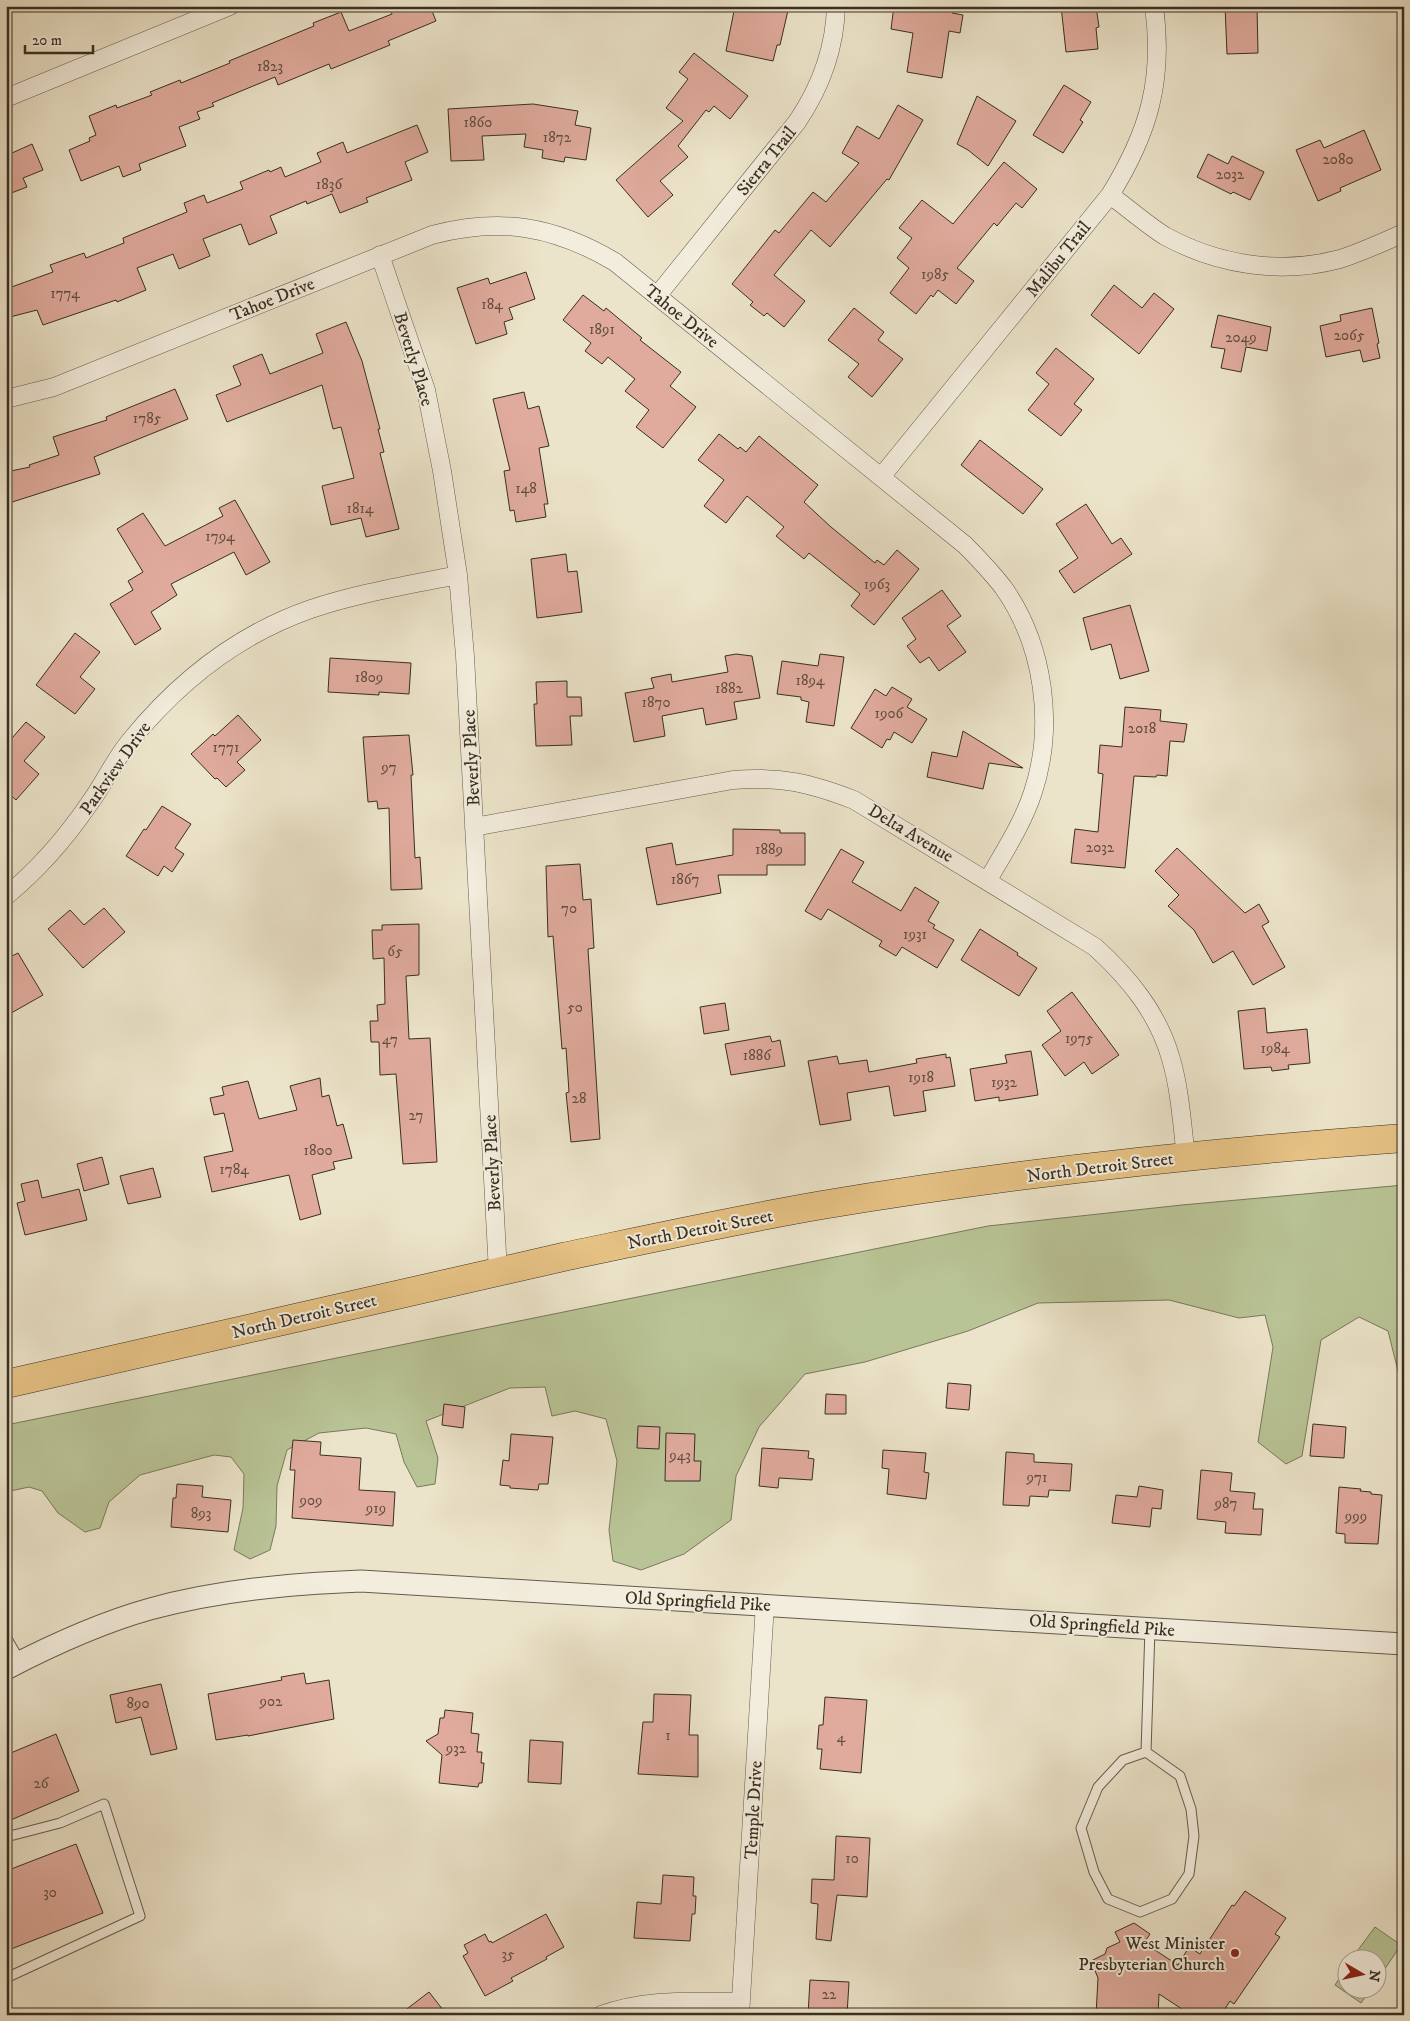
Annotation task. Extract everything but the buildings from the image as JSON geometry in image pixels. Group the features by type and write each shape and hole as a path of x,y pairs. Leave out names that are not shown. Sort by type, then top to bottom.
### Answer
{"highway":[{"name":"North Detroit Street","path":"6,1384 703,1227 824,1205 1008,1178 1241,1150 1404,1138"}],"street":[{"path":"6,98 230,6"},
{"name":"Sierra Trail","path":"657,296 807,107 823,74 830,54 836,6"},
{"name":"Malibu Trail","path":"881,477 1110,195 1128,164 1145,127 1152,101 1158,57 1158,34 1154,6"},
{"path":"1110,195 1164,235 1199,252 1243,264 1270,267 1309,265 1346,256 1404,233"},
{"name":"Tahoe Drive","path":"6,399 54,387 432,234 488,225 525,227 557,234 592,248 615,262 964,545 989,569 1004,589 1018,613 1036,659 1042,683 1044,711 1043,740 1033,792 1021,822 988,880"},
{"name":"Beverly Place","path":"380,255 426,390 442,471 458,575 465,656 498,1272"},
{"name":"Parkview Drive","path":"6,896 24,882 62,842 90,803 125,747 160,706 197,672 217,657 262,630 310,609 341,600 458,575"},
{"name":"Delta Avenue","path":"474,827 733,780 782,779 820,786 854,800 1095,947 1120,969 1139,992 1149,1008 1171,1058 1176,1078 1186,1157"},
{"name":"Old Springfield Pike","path":"21,1662 76,1636 149,1610 234,1591 300,1583 361,1581 1404,1644"},
{"name":"Temple Drive","path":"741,2008 765,1604"},
{"path":"601,2015 630,2006 657,2001 741,2008"}],"lane":[{"path":"1146,1752 1150,1628"},
{"path":"6,1636 21,1662"},
{"path":"1146,1752 1180,1776 1191,1809 1194,1836 1189,1874 1172,1899 1140,1912 1108,1899 1094,1872 1081,1828 1098,1787 1124,1760 1146,1752"},
{"path":"6,1838 60,1823 104,1804 140,1916 6,1978"}],"green space":[{"path":"1404,1185 1404,1395 1388,1331 1359,1317 1321,1340 1302,1456 1286,1464 1258,1442 1273,1347 1265,1315 1239,1318 1169,1300 1038,1303 968,1331 865,1362 805,1374 759,1427 736,1476 731,1520 684,1554 641,1570 613,1561 609,1530 617,1461 606,1419 575,1411 552,1416 545,1387 510,1388 426,1421 438,1458 435,1484 417,1487 404,1462 396,1434 366,1428 319,1433 287,1450 277,1486 276,1526 270,1550 250,1559 234,1550 243,1508 244,1474 231,1457 214,1455 140,1475 109,1502 100,1528 85,1532 58,1513 42,1491 29,1487 6,1492 6,1425 988,1226 1182,1205"},
{"path":"1375,1927 1401,1945 1388,1964 1388,1948 1359,1948"},
{"path":"1354,1998 1365,1998 1361,2003"}],"place":[{"name":"West Minister Presbyterian Church","path":"1235,1953"}]}
